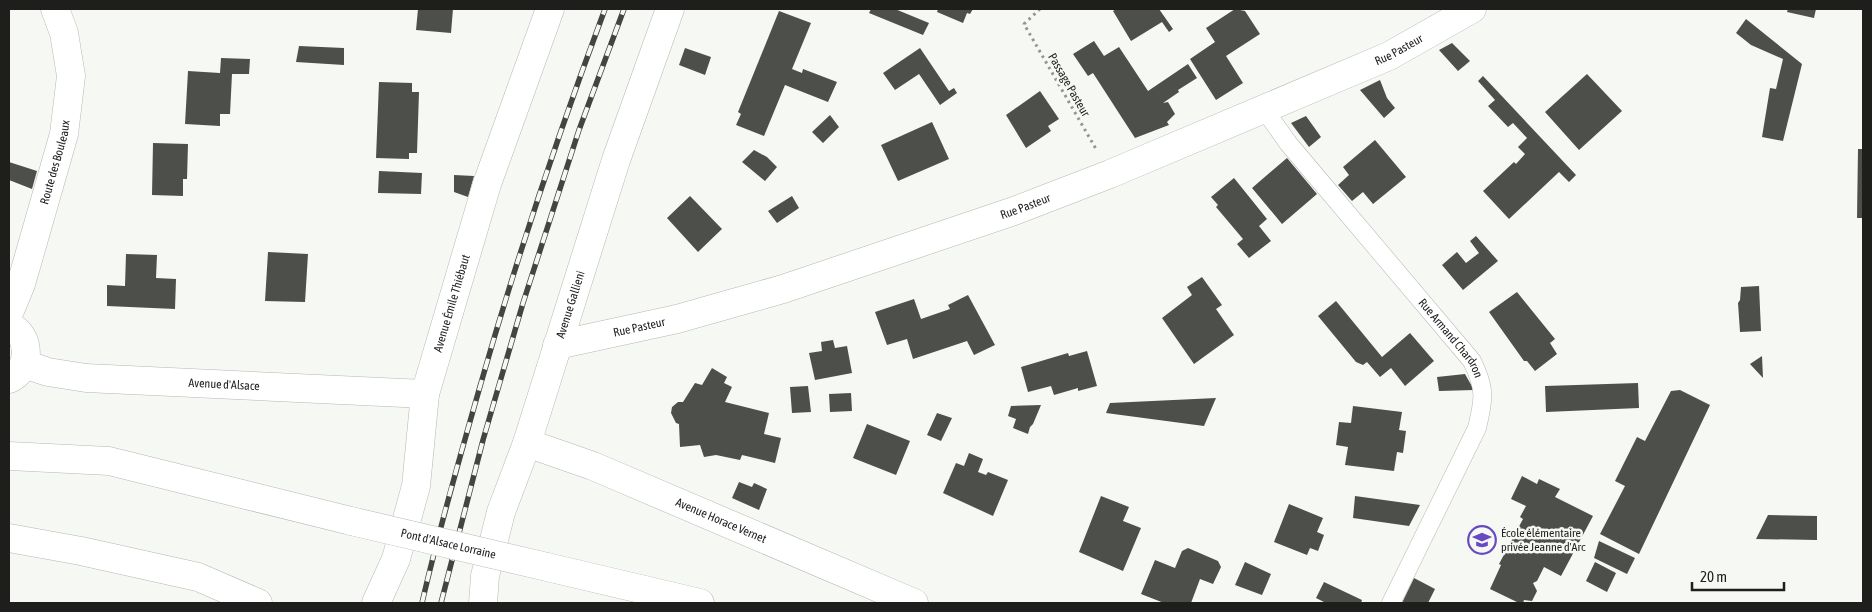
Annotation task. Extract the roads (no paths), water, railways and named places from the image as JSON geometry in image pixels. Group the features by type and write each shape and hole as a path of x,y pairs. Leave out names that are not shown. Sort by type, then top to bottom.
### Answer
{"street":[{"name":"Route des Bouleaux","path":"9,313 21,284 64,134 71,76 64,33 55,9"},
{"name":"Avenue Émile Thiébaut","path":"376,603 396,559 416,486 426,394 487,184 550,9"},
{"name":"Avenue Gallieni","path":"483,603 484,576 501,512 527,443 556,345 616,160 670,9"},
{"name":"Rue Pasteur","path":"556,345 677,319 783,290 1014,211 1110,174 1390,56 1472,9"},
{"path":"9,326 20,335 25,344 26,354 17,372"},
{"name":"Avenue d'Alsace","path":"17,372 48,372 86,378 426,394"},
{"name":"Avenue Horace Vernet","path":"527,443 594,466 914,603"},
{"name":"Pont d'Alsace Lorraine","path":"9,456 109,461 350,522 700,603"},
{"path":"9,538 82,551 198,577 258,603"}],"lane":[{"name":"Rue Armand Chardron","path":"1264,109 1294,150 1472,361 1481,379 1484,401 1478,428 1391,603"}],"railway":[{"path":"422,603 435,548 509,289 555,148 605,9"},
{"path":"441,603 483,440 523,303 579,130 624,9"}],"place":[{"name":"École élémentaire privée Jeanne d'Arc","path":"1482,540"}]}
